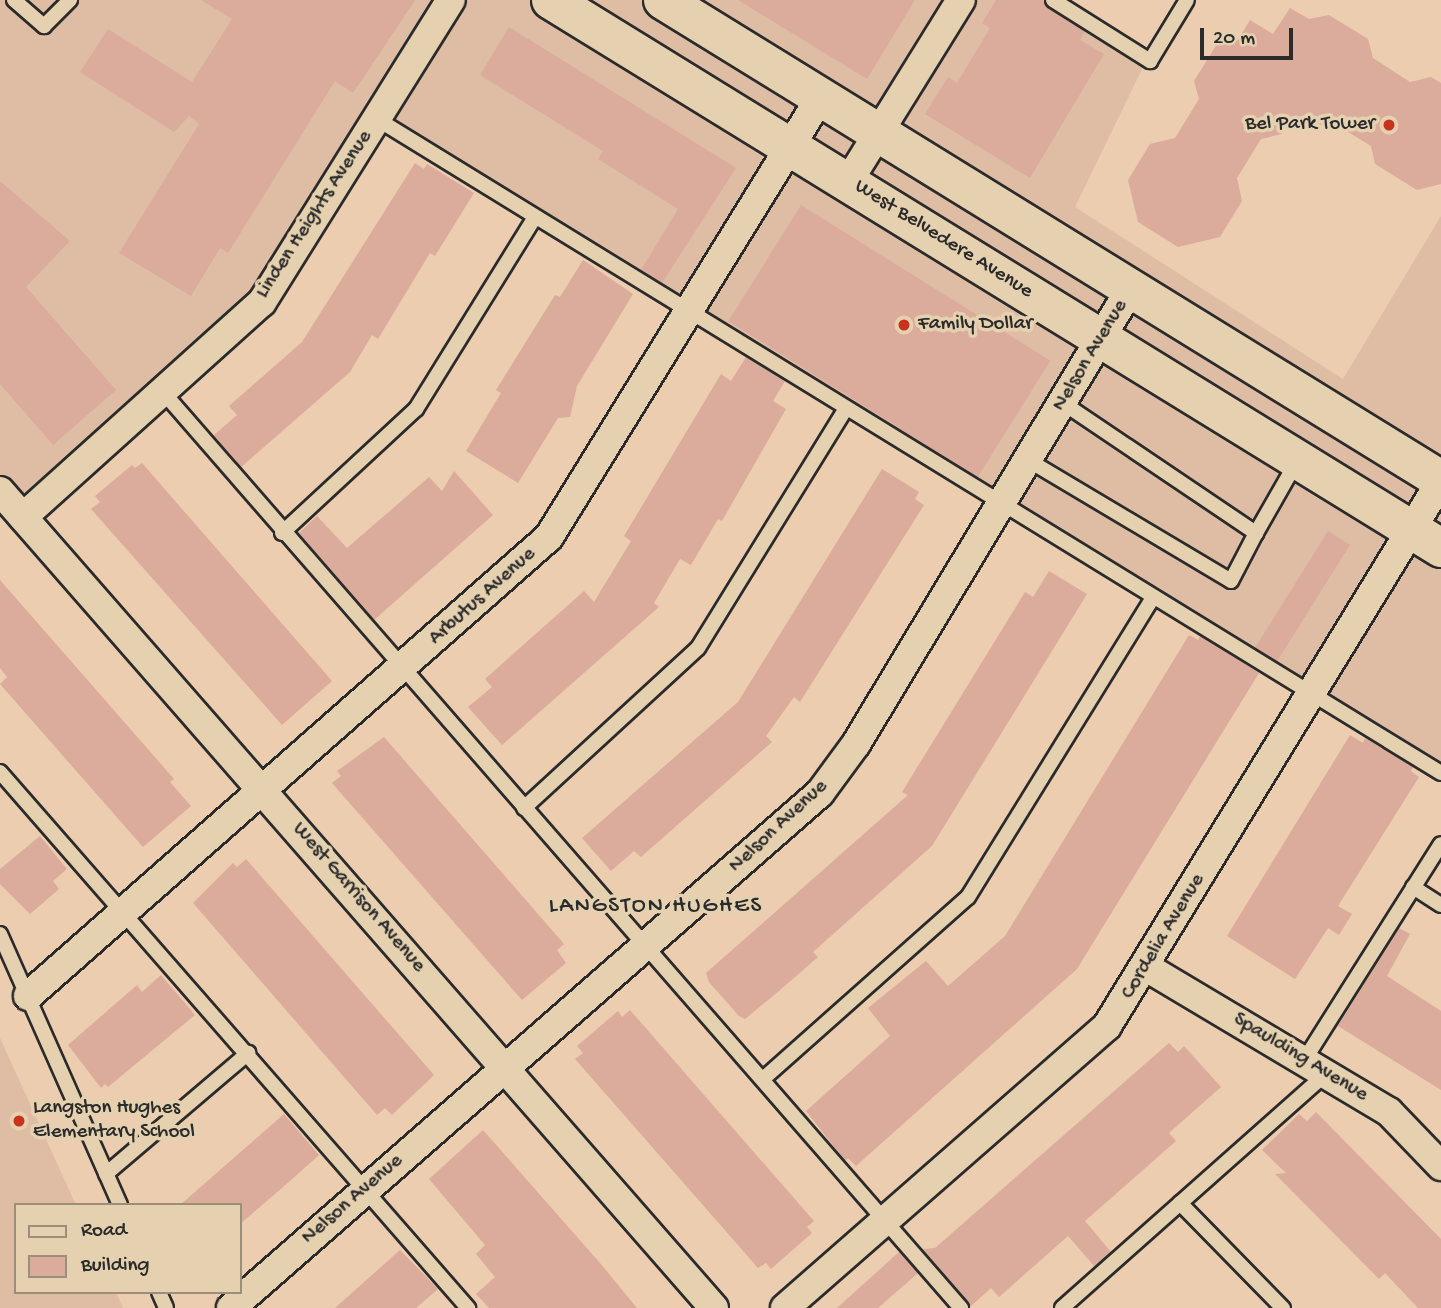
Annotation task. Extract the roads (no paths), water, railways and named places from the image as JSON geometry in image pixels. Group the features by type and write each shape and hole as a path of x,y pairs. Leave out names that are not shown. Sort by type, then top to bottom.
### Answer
{"main road":[{"path":"663,0 1441,480"},
{"name":"West Belvedere Avenue","path":"561,3 1426,539"}],"street":[{"name":"Linden Heights Avenue","path":"23,517 262,302 451,0"},
{"path":"848,181 961,0"},
{"name":"Arbutus Avenue","path":"28,996 549,537 692,310 820,98"},
{"name":"Nelson Avenue","path":"231,1308 647,946 838,772 1131,288"},
{"name":"Cordelia Avenue","path":"785,1308 1107,1027 1312,695 1426,539 1441,480"},
{"name":"West Garrison Avenue","path":"0,491 264,789 714,1308"},
{"name":"Spaulding Avenue","path":"1146,967 1317,1066 1389,1112 1441,1166"}],"lane":[{"path":"14,0 44,26 70,0"},
{"path":"1052,0 1150,61 1187,0"},
{"path":"377,119 692,310 845,410 1000,506 1441,773"},
{"path":"282,533 416,409 535,217"},
{"path":"163,392 282,533 647,946 961,1308"},
{"path":"1063,403 1256,533"},
{"path":"524,808 698,648 845,410"},
{"path":"1028,460 1231,582 1298,459"},
{"path":"763,1079 968,897 1153,597"},
{"path":"0,772 468,1308"},
{"path":"1062,1308 1180,1203 1317,1066 1413,887 1441,844"},
{"path":"1413,887 1441,905"},
{"path":"0,933 119,1203"},
{"path":"106,1174 248,1053"},
{"path":"1180,1203 1283,1308"}],"place":[{"name":"Bel Park Tower","path":"1389,125"},
{"name":"Family Dollar","path":"904,325"},
{"name":"Langston Hughes Elementary School","path":"19,1121"}],"district":[{"name":"LANGSTON HUGHES","path":"656,907"}]}
